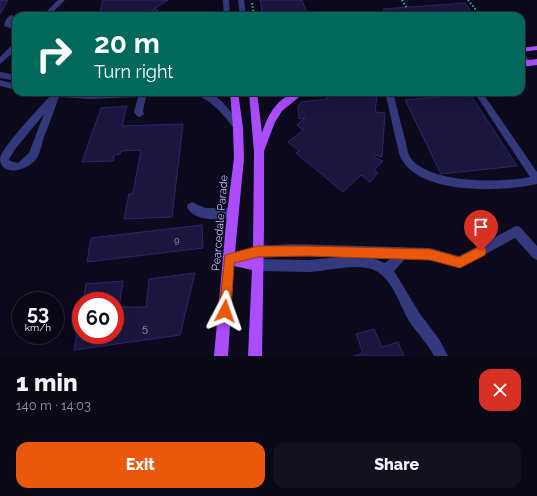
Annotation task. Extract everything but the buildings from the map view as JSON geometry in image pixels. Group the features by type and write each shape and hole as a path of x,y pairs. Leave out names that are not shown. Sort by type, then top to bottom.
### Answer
{"main road":[{"path":"525,50 537,48"},
{"path":"525,63 537,62"},
{"name":"Pearcedale Parade","path":"222,356 232,214 239,158 238,128 234,96"},
{"path":"253,96 259,153 258,265 255,356"},
{"path":"259,153 271,118 281,105 294,96"},
{"path":"229,259 258,252"},
{"path":"229,259 258,265"}],"street":[{"path":"41,12 54,0"},
{"path":"49,12 62,0"},
{"path":"226,0 226,12"},
{"path":"241,0 242,12"},
{"path":"12,17 8,22 8,26 12,27"},
{"path":"0,52 12,42"},
{"path":"0,61 12,50"},
{"path":"0,74 12,77"},
{"path":"0,83 12,86"},
{"path":"54,96 13,145 4,158 6,164 11,167 18,168 27,163 33,156 55,96"},
{"path":"140,114 138,112 142,96"},
{"path":"207,96 215,99 222,106 238,128"},
{"path":"390,96 405,157 408,162 420,172 431,176 491,185 507,185 537,180 481,96"},
{"path":"192,207 197,211 215,214 232,214"},
{"path":"258,252 293,250 430,254 460,262 516,231 537,254"},
{"path":"386,271 403,253"},
{"path":"258,265 311,266 358,262 378,266 386,271 397,285 413,316 434,342 441,356"}],"path":[{"path":"251,0 253,12"},
{"path":"402,0 407,8"},
{"path":"468,0 478,12"}],"route":[{"path":"225,311 229,259 258,252 308,251 430,254 460,262 481,251"}]}
